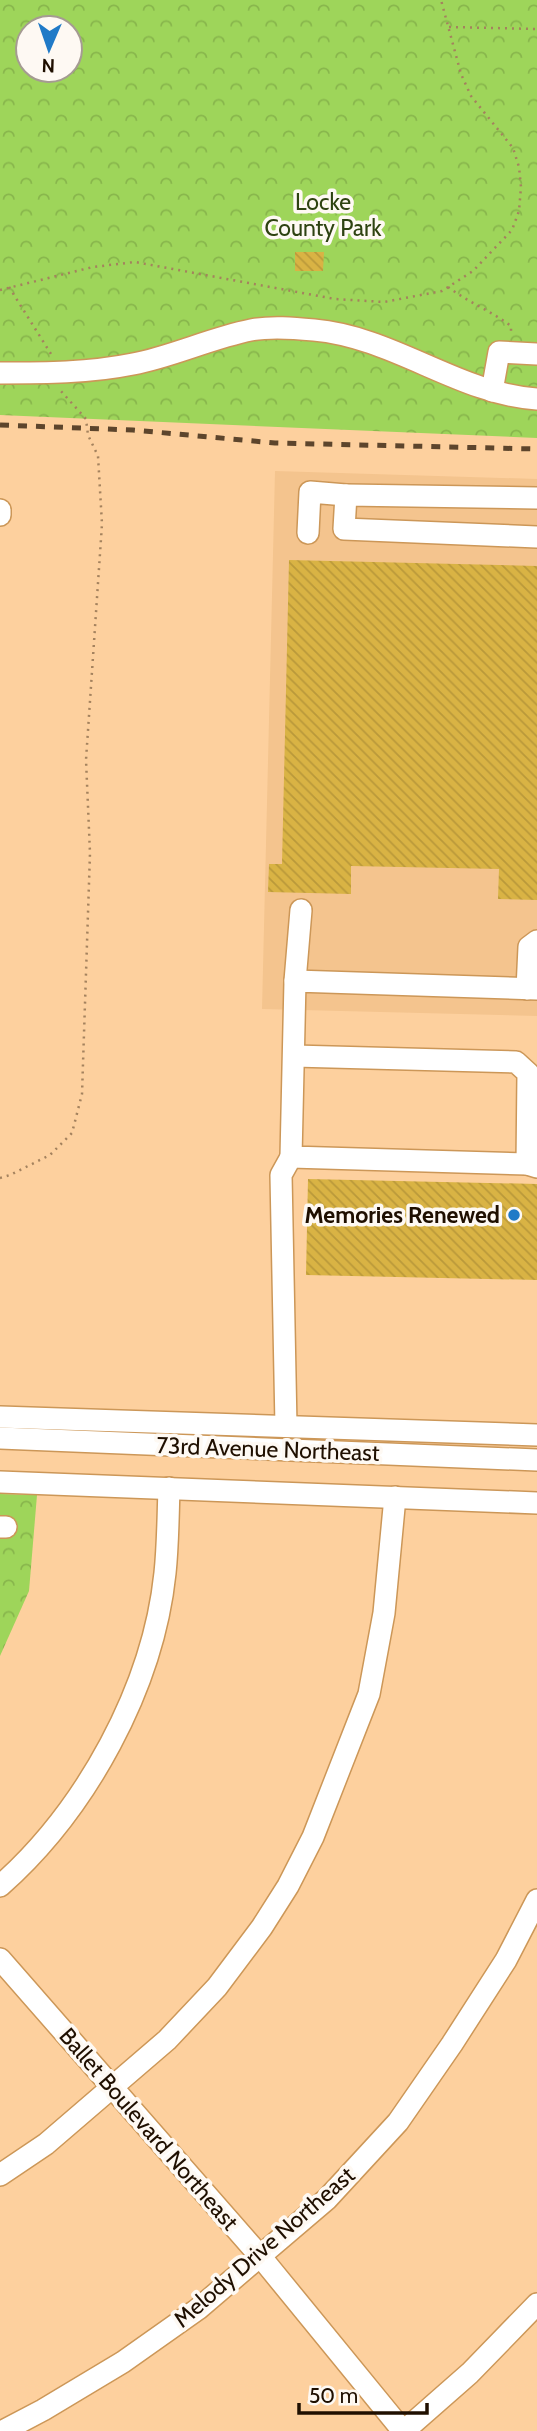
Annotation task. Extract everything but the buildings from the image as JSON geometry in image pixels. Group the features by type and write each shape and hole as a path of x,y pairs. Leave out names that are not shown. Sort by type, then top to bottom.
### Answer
{"street":[{"path":"0,373 97,370 136,364 252,329 276,327 317,330 364,339 492,391 537,399"},
{"path":"492,391 499,352 537,354"},
{"path":"308,533 310,492 537,498"},
{"path":"346,495 344,529 537,537"},
{"path":"286,1426 281,1175 291,1157 295,981 301,910"},
{"path":"295,981 532,989 529,947 537,941"},
{"path":"291,1157 532,1166 528,1073 516,1062 293,1056"},
{"name":"73rd Avenue Northeast","path":"0,1417 537,1435"},
{"name":"73rd Avenue Northeast","path":"0,1438 537,1460"},
{"name":"73rd Avenue Northeast","path":"0,1482 537,1503"},
{"path":"0,1886 27,1862 69,1810 104,1757 135,1693 156,1624 165,1574 169,1488"},
{"path":"0,2175 46,2144 167,2040 217,1987 262,1927 288,1886 313,1837 369,1694 384,1613 395,1497"},
{"name":"Melody Drive Northeast","path":"3,2431 124,2362 198,2309 327,2199 398,2122 453,2044 537,1900"},
{"name":"Ballet Boulevard Northeast","path":"0,1959 260,2256 403,2431"},
{"path":"403,2431 470,2373 537,2304"}],"path":[{"path":"0,290 93,267 135,262 335,299 384,302 420,297 449,287 473,271 512,230 519,211 521,187 513,148 471,96 461,74 441,0"},
{"path":"449,27 537,29"},
{"path":"0,1178 50,1155 72,1133 82,1094 90,853 86,760 102,524 98,456 88,435 86,419 55,383 54,358 9,287"},
{"path":"449,287 464,299 489,310 511,326 511,353"}],"shaded area":[{"path":"275,471 537,479 537,1016 262,1009"}],"green space":[{"name":"Locke County Park","path":"0,0 537,0 537,438 0,415"},
{"path":"0,1494 37,1495 29,1591 0,1656"}],"railway":[{"path":"0,425 133,430 275,443 537,449"}],"place":[{"name":"Memories Renewed","path":"514,1215"}]}
